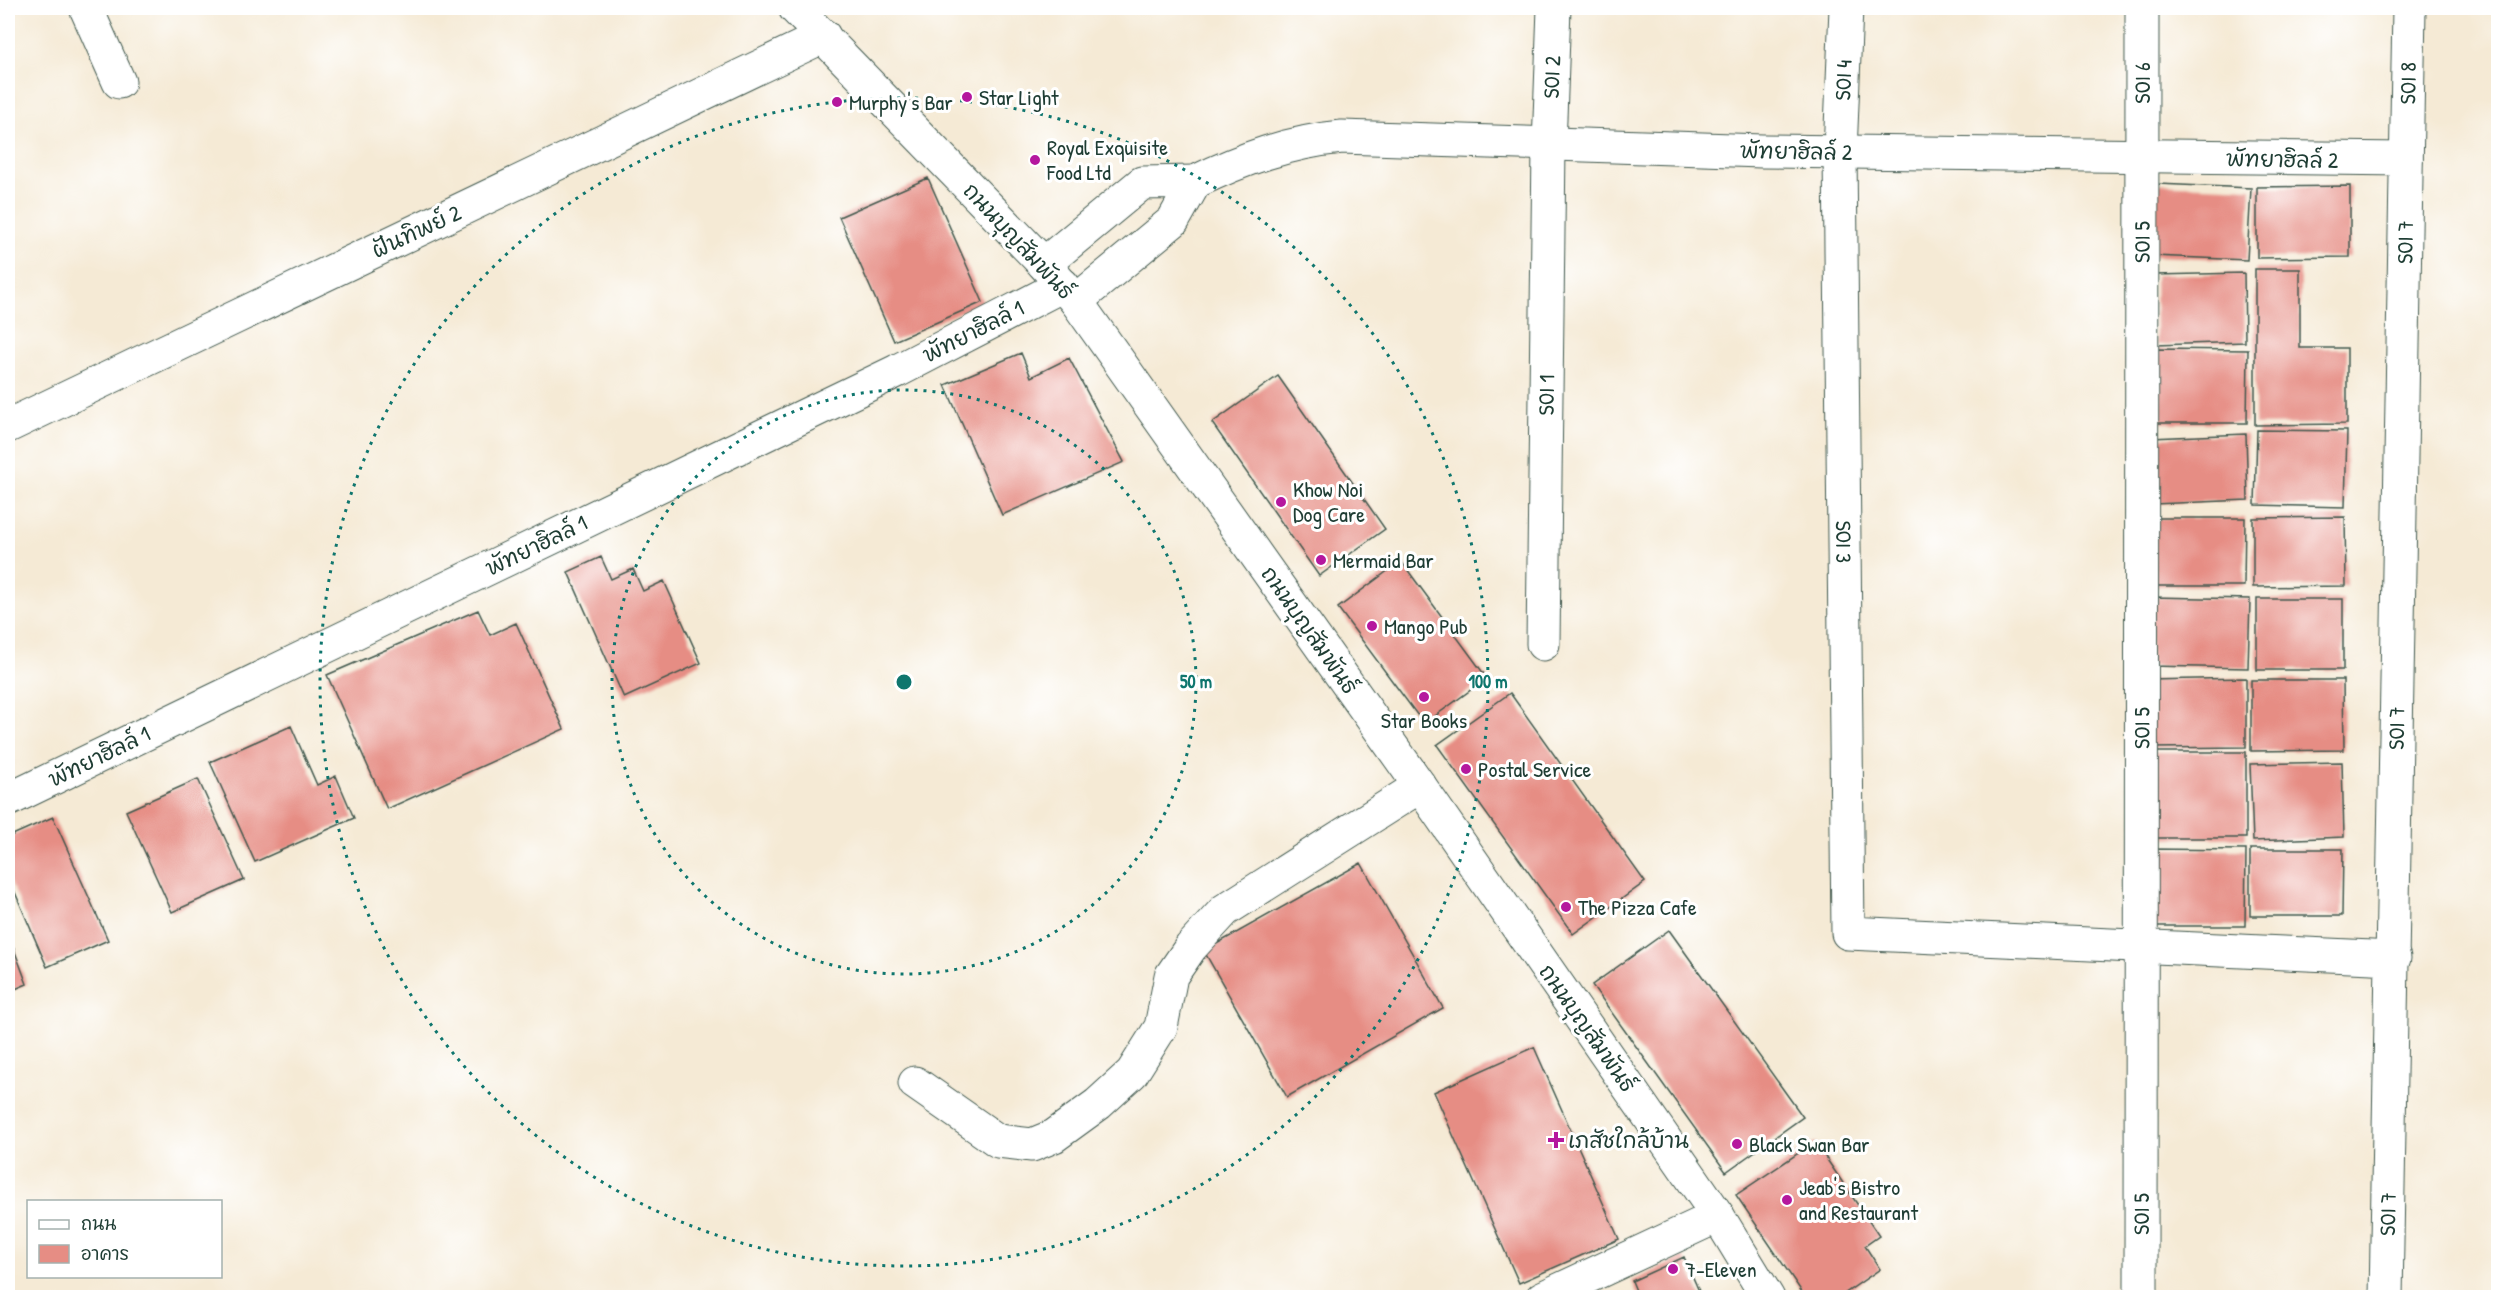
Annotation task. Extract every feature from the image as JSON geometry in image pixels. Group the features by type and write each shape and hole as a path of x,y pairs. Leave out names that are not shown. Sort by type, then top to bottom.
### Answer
{"street":[{"path":"86,8 119,82"},
{"name":"ถนนบุญสัมพันธ์","path":"795,8 1061,283 1420,786 1718,1216 1768,1298"},
{"name":"SOI 2","path":"1549,146 1554,8"},
{"name":"SOI 4","path":"1840,152 1846,8"},
{"name":"SOI 6","path":"2140,157 2142,8"},
{"name":"SOI 8","path":"2406,159 2409,8"},
{"name":"ฝันทิพย์ 2","path":"8,426 824,36"},
{"name":"พัทยาฮิลล์ 2","path":"1061,283 1142,183 1194,182 1255,155 1312,140 1342,137 1549,146 2140,157 2406,159"},
{"name":"SOI 1","path":"1543,644 1549,146"},
{"name":"SOI 3","path":"1840,152 1848,933 2142,948"},
{"name":"SOI 5","path":"2140,157 2141,1298"},
{"name":"SOI 7","path":"2386,1298 2394,958 2406,159"},
{"path":"1061,283 1173,221 1194,182"},
{"name":"พัทยาฮิลล์ 1","path":"8,800 897,371 1061,283"},
{"path":"915,1083 998,1141 1032,1144 1054,1136 1098,1104 1132,1073 1161,1027 1171,976 1191,947 1225,910 1420,786"},
{"path":"2142,948 2394,958"},
{"path":"1542,1298 1718,1216"}],"building":[{"path":"928,178 983,302 894,341 839,217"},
{"path":"2157,184 2251,188 2247,260 2153,256"},
{"path":"2350,186 2350,257 2257,258 2257,187"},
{"path":"2255,269 2300,269 2300,348 2347,348 2347,424 2255,425"},
{"path":"2244,273 2245,342 2156,345 2155,275"},
{"path":"2153,349 2248,350 2247,423 2153,423"},
{"path":"1021,353 1031,377 1069,358 1124,462 1002,515 945,385"},
{"path":"1278,376 1385,529 1319,576 1212,423"},
{"path":"2257,430 2347,431 2345,507 2255,505"},
{"path":"2246,434 2248,500 2153,504 2151,438"},
{"path":"2345,517 2346,586 2253,587 2253,518"},
{"path":"2151,518 2245,518 2244,586 2150,586"},
{"path":"601,557 611,579 633,569 643,591 664,581 701,663 624,698 568,572"},
{"path":"1401,561 1487,678 1424,724 1338,608"},
{"path":"2151,597 2250,599 2248,668 2150,666"},
{"path":"2257,599 2343,599 2343,670 2257,670"},
{"path":"478,610 490,635 516,623 564,729 387,809 327,675"},
{"path":"2246,678 2246,747 2148,748 2148,680"},
{"path":"2251,680 2343,680 2344,750 2251,751"},
{"path":"1510,693 1645,882 1573,934 1437,745"},
{"path":"291,726 317,785 336,776 354,818 255,862 210,762"},
{"path":"2148,752 2246,752 2246,838 2148,838"},
{"path":"2342,762 2344,837 2253,841 2250,764"},
{"path":"198,779 244,880 172,912 126,811"},
{"path":"53,817 108,940 47,967 8,876 8,837"},
{"path":"2146,849 2246,850 2245,926 2146,926"},
{"path":"2250,849 2343,849 2342,916 2250,916"},
{"path":"1361,863 1443,1008 1287,1097 1204,951"},
{"path":"1669,930 1803,1117 1726,1172 1592,985"},
{"path":"8,933 27,984 8,992"},
{"path":"1534,1047 1619,1239 1519,1283 1434,1092"},
{"path":"1815,1142 1879,1236 1865,1246 1880,1269 1838,1298 1806,1298 1736,1195"},
{"name":"7-Eleven","path":"1684,1257 1702,1298 1639,1298 1632,1281"}],"place":[{"name":"Star Light","path":"967,97"},
{"name":"Murphy's Bar","path":"837,102"},
{"name":"Royal Exquisite Food Ltd","path":"1035,160"},
{"name":"Khow Noi Dog Care","path":"1281,502"},
{"name":"Mermaid Bar","path":"1321,560"},
{"name":"Mango Pub","path":"1372,626"},
{"name":"Star Books","path":"1424,697"},
{"name":"Postal Service","path":"1466,769"},
{"name":"The Pizza Cafe","path":"1566,907"},
{"name":"เภสัชใกล้บ้าน","path":"1556,1140"},
{"name":"Black Swan Bar","path":"1737,1144"},
{"name":"Jeab's Bistro and Restaurant","path":"1787,1200"},
{"name":"7-Eleven","path":"1673,1269"}]}
